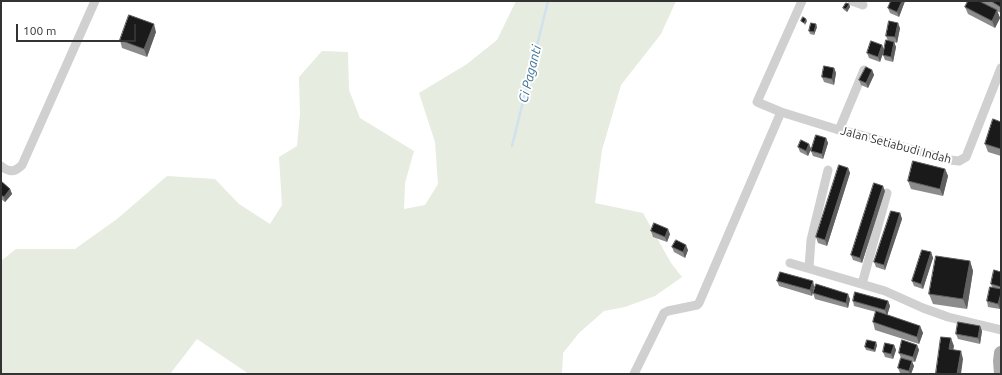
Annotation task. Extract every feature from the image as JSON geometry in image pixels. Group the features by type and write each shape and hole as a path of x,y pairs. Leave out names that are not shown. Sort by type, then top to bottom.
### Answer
{"main road":[{"path":"1000,374 1001,353"}],"street":[{"path":"1,166 8,171 14,171 22,165 95,1"},
{"name":"Jalan Setiabudi Indah","path":"802,1 757,102 781,112 839,130 950,160 959,161 966,157 1001,68"},
{"path":"852,1 863,5"},
{"path":"839,130 864,70"},
{"path":"634,374 664,313 697,305 699,303 781,112"},
{"path":"809,268 811,240 828,170"},
{"path":"862,284 887,193"},
{"path":"790,263 885,291 923,308 948,317 1001,330"}],"shaded area":[{"path":"516,1 676,1 661,34 621,85 602,150 595,203 643,213 671,263 682,277 655,296 625,307 604,311 579,333 563,353 562,374 249,374 197,339 170,374 1,374 1,261 16,249 75,249 117,219 167,176 215,179 239,204 270,224 282,205 279,157 297,146 300,114 299,77 322,51 348,52 349,90 360,118 414,151 405,183 404,209 425,205 438,184 435,142 419,93 467,64 497,40"}],"building":[{"path":"891,1 902,1 897,12 888,8"},
{"path":"968,1 979,1 997,10 992,21 965,7"},
{"path":"991,1 1001,1 1001,7"},
{"path":"846,3 849,4 846,9 843,8"},
{"path":"129,15 154,24 144,49 120,40"},
{"path":"803,17 806,19 804,23 801,21"},
{"path":"889,21 898,23 895,37 886,36"},
{"path":"811,23 816,24 814,32 809,31"},
{"path":"886,40 894,42 891,57 883,55"},
{"path":"871,41 882,45 878,57 867,53"},
{"path":"824,66 834,68 832,79 822,77"},
{"path":"866,67 872,70 866,83 859,80"},
{"path":"993,119 1001,122 1001,149 985,144"},
{"path":"816,135 826,138 822,154 811,151"},
{"path":"801,140 809,144 806,151 798,147"},
{"path":"913,161 945,169 940,189 908,181"},
{"path":"839,165 848,168 825,240 816,237"},
{"path":"1,181 10,189 4,197 1,195"},
{"path":"874,183 883,186 860,258 851,255"},
{"path":"891,211 900,213 884,265 874,262"},
{"path":"654,223 668,229 665,237 651,231"},
{"path":"676,240 686,245 683,252 672,247"},
{"path":"922,250 931,252 921,284 912,281"},
{"path":"936,256 970,261 963,299 929,294"},
{"path":"994,270 1001,272 1001,287 991,284"},
{"path":"780,272 813,281 810,290 777,281"},
{"path":"816,284 848,294 846,303 813,293"},
{"path":"990,287 1001,289 998,304 987,301"},
{"path":"855,292 888,301 885,310 853,301"},
{"path":"876,311 920,326 917,337 873,322"},
{"path":"958,322 980,326 978,338 956,334"},
{"path":"941,337 951,338 949,349 961,351 957,374 936,373"},
{"path":"867,340 876,342 874,350 865,347"},
{"path":"902,340 917,345 913,357 899,353"},
{"path":"885,343 894,345 891,354 883,352"},
{"path":"901,358 912,361 909,371 898,368"}],"waterway":[{"name":"Ci Paganti","path":"512,146 548,1"}]}
